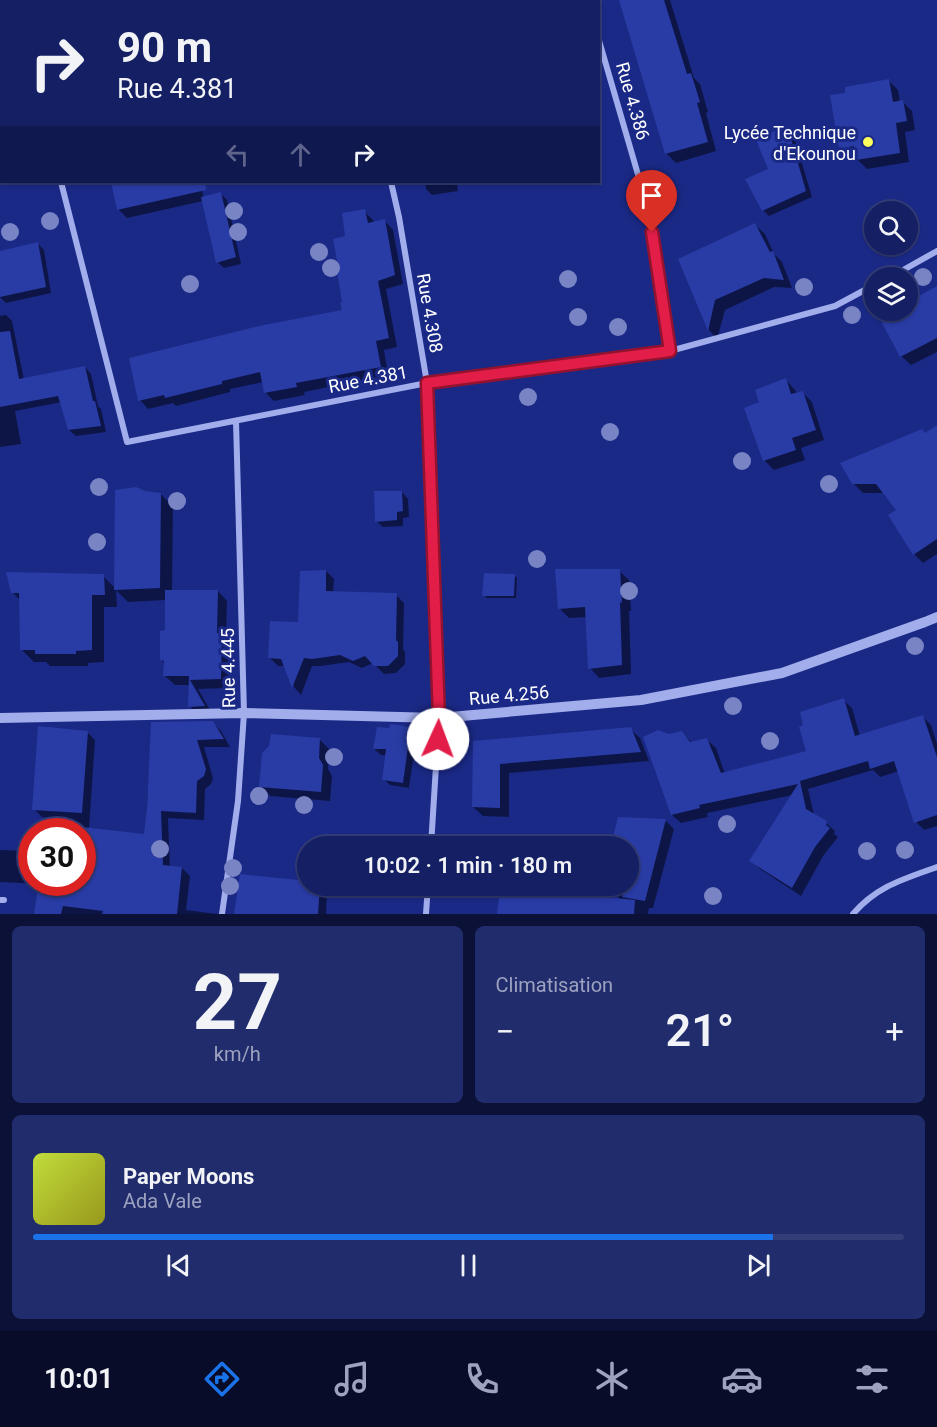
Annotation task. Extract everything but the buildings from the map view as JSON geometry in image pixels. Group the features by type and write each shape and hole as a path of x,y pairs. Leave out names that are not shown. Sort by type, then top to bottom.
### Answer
{"street":[{"name":"Rue 4.386","path":"600,44 648,209 670,351"},
{"name":"Rue 4.381","path":"61,183 127,442 427,383 670,351 835,306 864,290"},
{"name":"Rue 4.308","path":"391,183 427,383 439,718 431,836"},
{"path":"909,267 937,251"},
{"name":"Rue 4.445","path":"222,914 238,801 244,713 236,421"},
{"name":"Rue 4.256","path":"0,718 244,713 439,718 641,700 782,673 937,617"},
{"path":"853,914 863,903 886,886 937,867"},
{"path":"426,914 427,896"}],"place":[{"name":"Lycée Technique d'Ekounou","path":"868,142"}],"route":[{"path":"438,739 427,383 670,351 652,232"}]}
